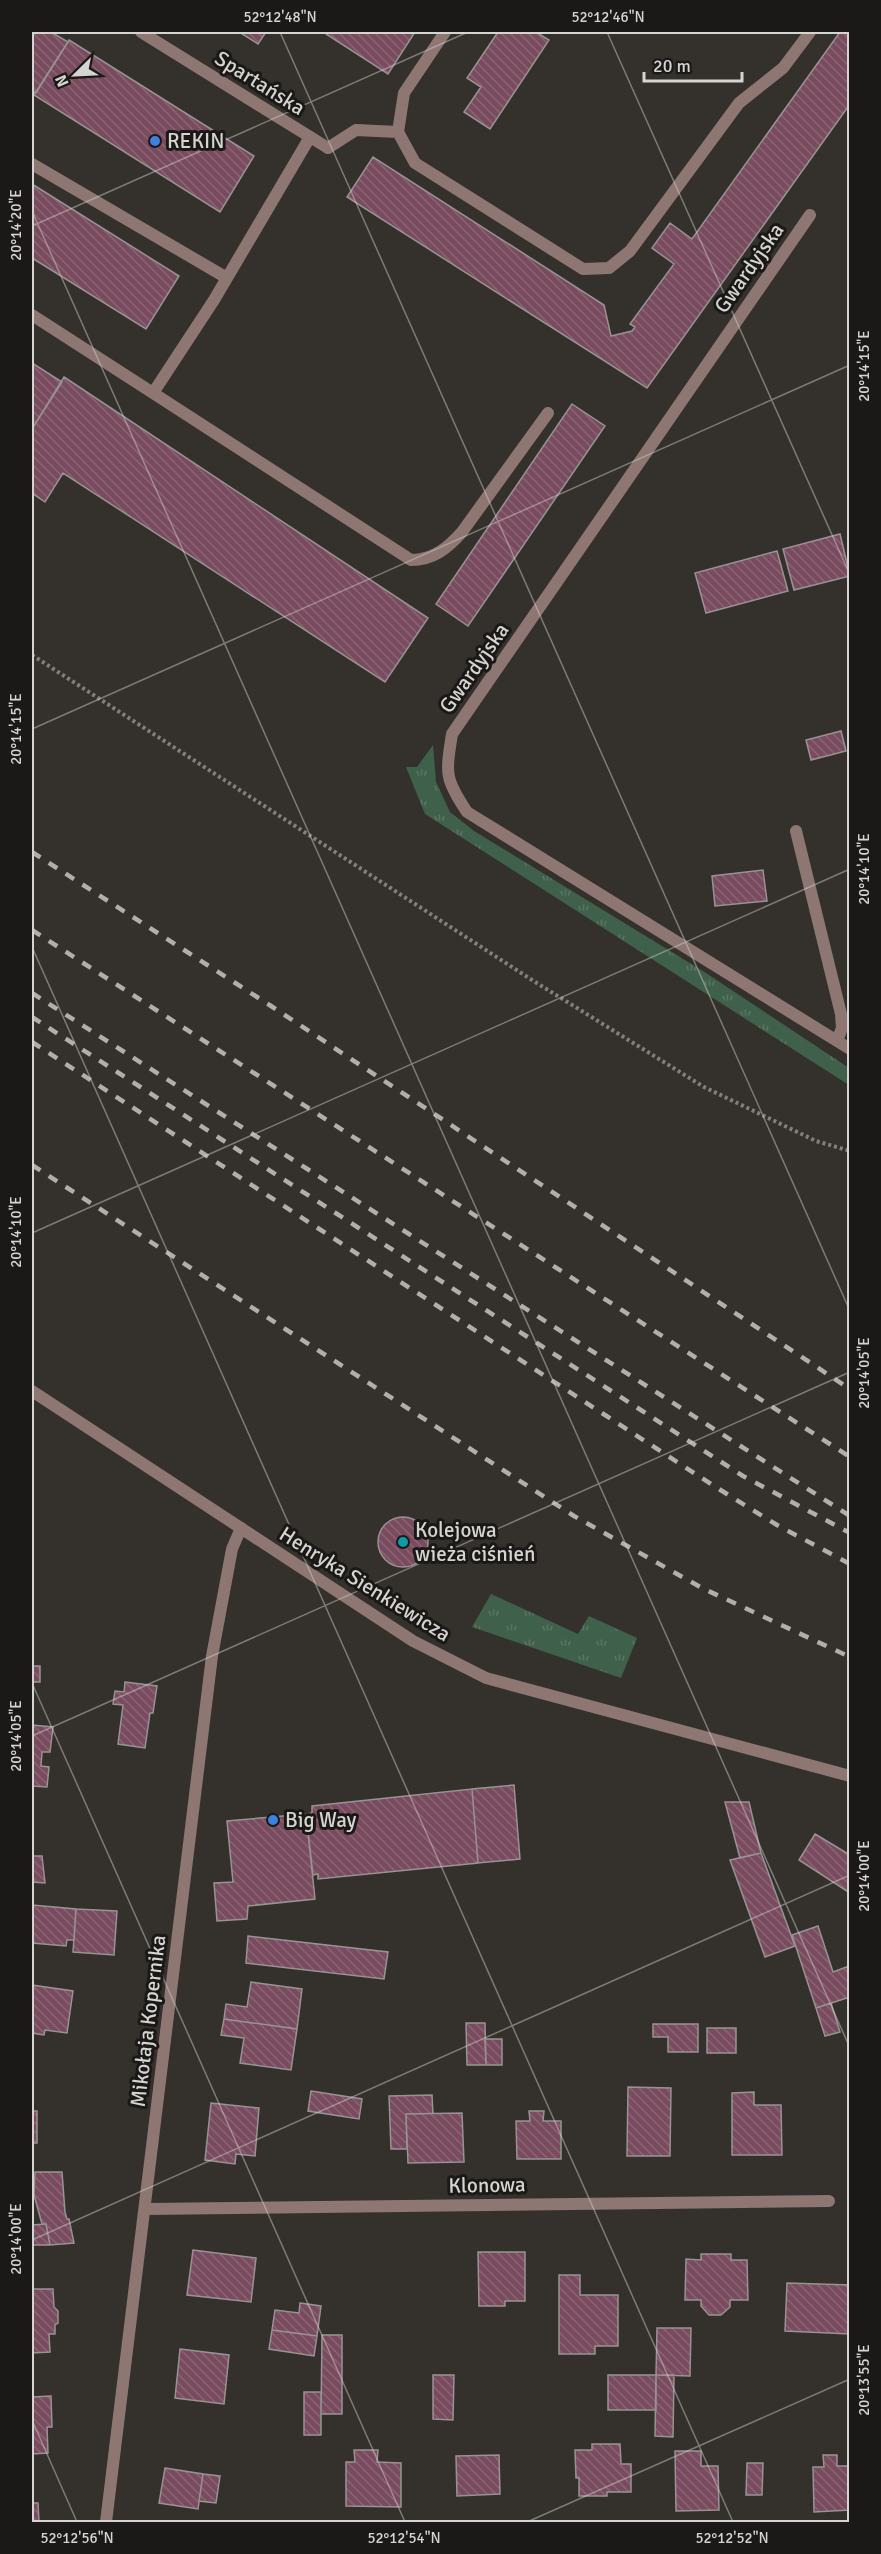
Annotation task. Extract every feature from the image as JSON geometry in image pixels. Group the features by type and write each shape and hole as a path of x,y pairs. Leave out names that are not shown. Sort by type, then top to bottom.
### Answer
{"street":[{"name":"Spartańska","path":"141,32 328,148 356,130 398,132"},
{"path":"445,32 404,93 398,132 415,163 583,269 609,268 630,251 739,103 783,68 810,32"},
{"path":"153,393 227,278 310,137"},
{"path":"32,164 227,278"},
{"name":"Gwardyjska","path":"810,214 452,734 446,769 453,791 467,812 849,1049"},
{"path":"32,315 411,560 424,560 449,547 548,413"},
{"path":"796,831 841,1014 842,1028 837,1041"},
{"name":"Henryka Sienkiewicza","path":"32,1391 413,1641 486,1678 849,1776"},
{"name":"Mikołaja Kopernika","path":"106,2523 212,1656 232,1549 241,1528"},
{"name":"Klonowa","path":"146,2209 829,2201"}],"path":[{"path":"32,655 522,973 704,1087 816,1141 849,1151"}],"green space":[{"path":"433,745 436,782 450,812 474,831 706,973 849,1068 849,1085 425,814 406,767 417,767"},
{"path":"491,1594 578,1634 589,1616 637,1638 621,1678 472,1627"}],"building":[{"path":"32,32 51,32 68,42 36,93 32,90"},
{"path":"239,32 266,32 258,44"},
{"path":"327,32 415,32 388,74 326,34"},
{"path":"498,32 536,32 549,40 490,129 464,112 481,87 467,78"},
{"path":"840,32 850,32 850,104 647,388 347,197 373,157 604,305 611,336 632,331 635,327 630,324 674,264 652,248 670,223 692,239"},
{"path":"69,40 254,156 220,212 34,95"},
{"path":"32,184 179,276 146,329 32,258"},
{"path":"32,363 62,382 32,429"},
{"path":"64,377 428,618 385,682 63,473 45,502 32,493 32,429"},
{"path":"572,404 605,426 468,626 436,604"},
{"path":"840,534 850,576 794,590 783,549"},
{"path":"777,551 788,591 706,613 695,573"},
{"path":"841,731 846,751 811,760 806,740"},
{"path":"763,870 767,901 715,906 712,876"},
{"name":"Kolejowa wieża ciśnień","path":"403,1517 421,1524 428,1542 421,1560 403,1567 385,1560 378,1542 385,1524"},
{"path":"32,1666 40,1666 40,1682 32,1682"},
{"path":"125,1682 157,1686 145,1748 118,1744 123,1705 113,1704 115,1691 124,1692"},
{"path":"32,1725 53,1727 50,1752 42,1752 41,1766 49,1767 47,1787 32,1786"},
{"path":"514,1785 520,1859 478,1863 472,1789"},
{"path":"472,1789 478,1863 318,1879 318,1874 313,1875 306,1814 312,1813 312,1806"},
{"path":"725,1802 749,1802 761,1853 740,1858"},
{"path":"306,1814 315,1899 248,1906 247,1919 217,1921 214,1883 233,1882 227,1821"},
{"path":"815,1834 850,1855 850,1893 799,1860"},
{"path":"761,1853 795,1946 765,1957 730,1860"},
{"path":"32,1856 42,1856 45,1883 32,1882"},
{"path":"32,1905 76,1909 74,1940 67,1940 66,1946 32,1943"},
{"path":"76,1909 117,1911 114,1955 73,1952"},
{"path":"818,1926 833,1972 849,1966 850,1997 816,2008 792,1935"},
{"path":"248,1936 388,1952 384,1979 246,1963"},
{"path":"251,1982 302,1989 297,2029 224,2019 226,2004 247,2007"},
{"path":"32,1985 73,1991 67,2033 45,2030 44,2035 32,2033"},
{"path":"831,2003 840,2032 825,2036 816,2008"},
{"path":"224,2019 297,2029 291,2070 240,2063 244,2038 221,2035"},
{"path":"466,2023 485,2023 486,2065 467,2065"},
{"path":"653,2024 698,2024 698,2052 668,2052 668,2037 653,2037"},
{"path":"707,2028 736,2028 736,2053 707,2053"},
{"path":"485,2039 502,2039 502,2065 486,2065"},
{"path":"628,2087 671,2088 670,2156 627,2156"},
{"path":"311,2091 362,2099 359,2119 308,2111"},
{"path":"754,2092 754,2105 781,2105 782,2155 732,2155 732,2093"},
{"path":"432,2095 433,2114 406,2114 407,2149 391,2149 389,2096"},
{"path":"211,2103 259,2108 255,2156 236,2154 235,2164 205,2160"},
{"path":"32,2111 37,2111 37,2143 32,2143"},
{"path":"529,2111 544,2111 543,2121 561,2121 561,2159 517,2159 516,2121 530,2121"},
{"path":"462,2113 464,2162 408,2163 406,2114"},
{"path":"35,2172 62,2172 65,2212 69,2219 74,2243 50,2245 46,2224 42,2224 34,2195"},
{"path":"46,2224 50,2245 32,2245 32,2225"},
{"path":"193,2250 256,2258 251,2302 187,2295"},
{"path":"478,2252 525,2252 525,2301 505,2301 505,2306 479,2306"},
{"path":"701,2254 731,2254 731,2260 747,2260 748,2300 730,2300 730,2307 721,2315 709,2315 701,2306 701,2300 685,2300 686,2259 701,2260"},
{"path":"559,2275 580,2275 580,2295 618,2295 618,2346 595,2346 595,2354 559,2354"},
{"path":"787,2283 850,2285 850,2334 785,2331"},
{"path":"32,2289 53,2289 58,2323 55,2325 55,2334 49,2334 50,2352 32,2353"},
{"path":"300,2303 321,2306 317,2336 272,2330 275,2310 299,2313"},
{"path":"657,2328 691,2328 690,2376 656,2375"},
{"path":"272,2330 317,2336 314,2356 269,2349"},
{"path":"322,2335 342,2335 342,2414 321,2414"},
{"path":"180,2349 229,2355 224,2404 175,2398"},
{"path":"433,2375 454,2375 453,2420 433,2419"},
{"path":"608,2375 656,2375 656,2410 608,2410"},
{"path":"656,2375 674,2375 673,2437 655,2436"},
{"path":"304,2392 321,2392 321,2435 304,2435"},
{"path":"51,2396 52,2427 47,2427 48,2453 32,2454 32,2397"},
{"path":"592,2444 620,2444 621,2464 631,2464 631,2492 607,2492 607,2496 579,2496 575,2450 592,2450"},
{"path":"354,2450 378,2450 377,2462 401,2463 401,2507 346,2506 346,2462 355,2462"},
{"path":"675,2451 701,2451 701,2466 718,2466 719,2510 676,2511"},
{"path":"499,2455 500,2494 457,2496 456,2456"},
{"path":"823,2455 837,2455 837,2466 850,2466 850,2510 814,2512 813,2467 824,2467"},
{"path":"747,2463 763,2463 762,2495 746,2495"},
{"path":"165,2468 203,2474 198,2509 159,2503"},
{"path":"203,2474 220,2476 216,2503 199,2501"},
{"path":"32,2503 38,2503 39,2522 32,2522"}],"railway":[{"path":"32,852 271,1006 850,1389"},
{"path":"32,930 850,1457"},
{"path":"32,993 850,1516"},
{"path":"32,1017 743,1476 850,1533"},
{"path":"32,1042 714,1486 777,1525 850,1564"},
{"path":"32,1165 574,1516 702,1588 850,1657"}],"place":[{"name":"REKIN","path":"155,141"},
{"name":"Kolejowa wieża ciśnień","path":"403,1542"},
{"name":"Big Way","path":"273,1820"}]}
